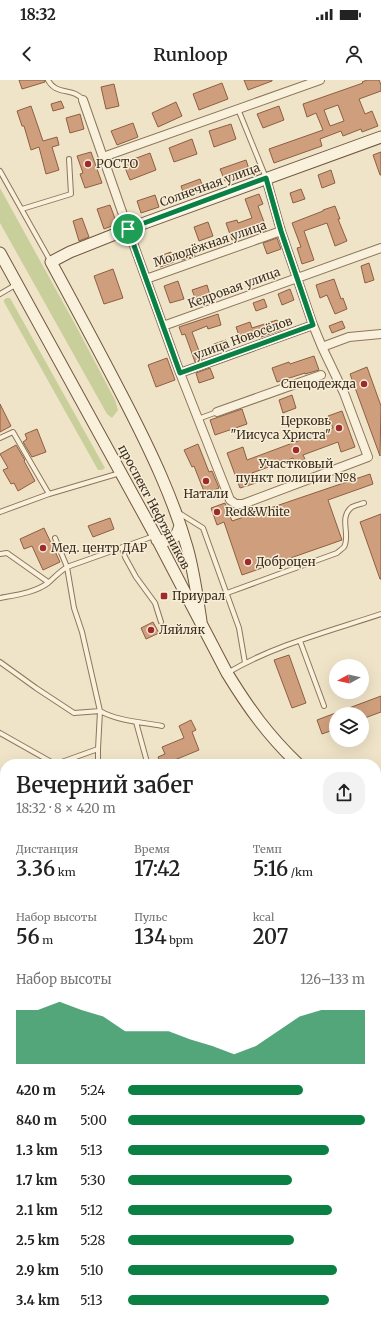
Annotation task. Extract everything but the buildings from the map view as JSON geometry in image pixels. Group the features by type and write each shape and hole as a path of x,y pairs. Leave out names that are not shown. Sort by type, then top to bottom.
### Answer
{"street":[{"path":"103,157 320,80"},
{"path":"84,100 128,229 180,373 230,500 236,504 242,504 368,457 344,394 313,325 281,231 266,178"},
{"name":"Солнечная улица","path":"51,262 70,252 128,229 381,137"},
{"name":"Молодёжная улица","path":"146,279 281,231"},
{"name":"Кедровая улица","path":"164,326 381,248"},
{"name":"проспект Нефтяников","path":"0,253 201,621 227,673 260,724 293,759"},
{"path":"51,262 107,365 152,453 187,547 196,583 201,621"},
{"name":"улица Новосёлов","path":"180,373 313,325"},
{"path":"322,347 349,337 381,334"},
{"path":"217,412 321,375"},
{"path":"156,538 166,541 172,539 178,534 180,525"}],"lane":[{"path":"48,80 53,87 59,90 77,93 84,100"},
{"path":"238,109 266,178"},
{"path":"22,209 71,194 69,159"},
{"path":"0,171 51,262"},
{"path":"0,294 18,284"},
{"path":"198,419 217,412"},
{"path":"0,438 13,432 49,494"},
{"path":"0,512 49,494 121,473"},
{"path":"227,593 337,553 344,548 346,543 345,518 348,512 352,508 364,503"},
{"path":"174,509 203,528 240,628 245,663"},
{"path":"55,538 67,567 74,608 82,632 100,711 98,759"},
{"path":"0,598 34,590 48,582 67,567 122,547 156,538"},
{"path":"122,547 125,557 136,577 155,604 161,622"},
{"path":"0,554 6,553 48,582"},
{"path":"59,572 69,577"},
{"path":"227,673 245,663 300,641 381,614"},
{"path":"300,641 324,706"},
{"path":"0,662 36,688 74,712 100,711 110,716 162,726"},
{"path":"136,722 146,759"},
{"path":"0,733 47,759"},
{"path":"70,759 98,749"}],"green space":[{"path":"0,188 115,400 118,410 112,418 107,414 0,223"},
{"path":"6,298 10,298 105,468 102,470 98,470 4,302"}],"place":[{"name":"РОСТО","path":"88,164"},
{"name":"Спецодежда","path":"364,384"},
{"name":"Церковь \"Иисуса Христа\"","path":"339,428"},
{"name":"Участковый пункт полиции №8","path":"296,450"},
{"name":"Натали","path":"206,481"},
{"name":"Red&White","path":"217,512"},
{"name":"Мед. центр ДАР","path":"43,548"},
{"name":"Доброцен","path":"248,562"},
{"name":"Приурал","path":"164,596"},
{"name":"Ляйляк","path":"151,630"}],"route":[{"path":"266,178 281,231 313,325 180,373 128,229 266,178"}]}
